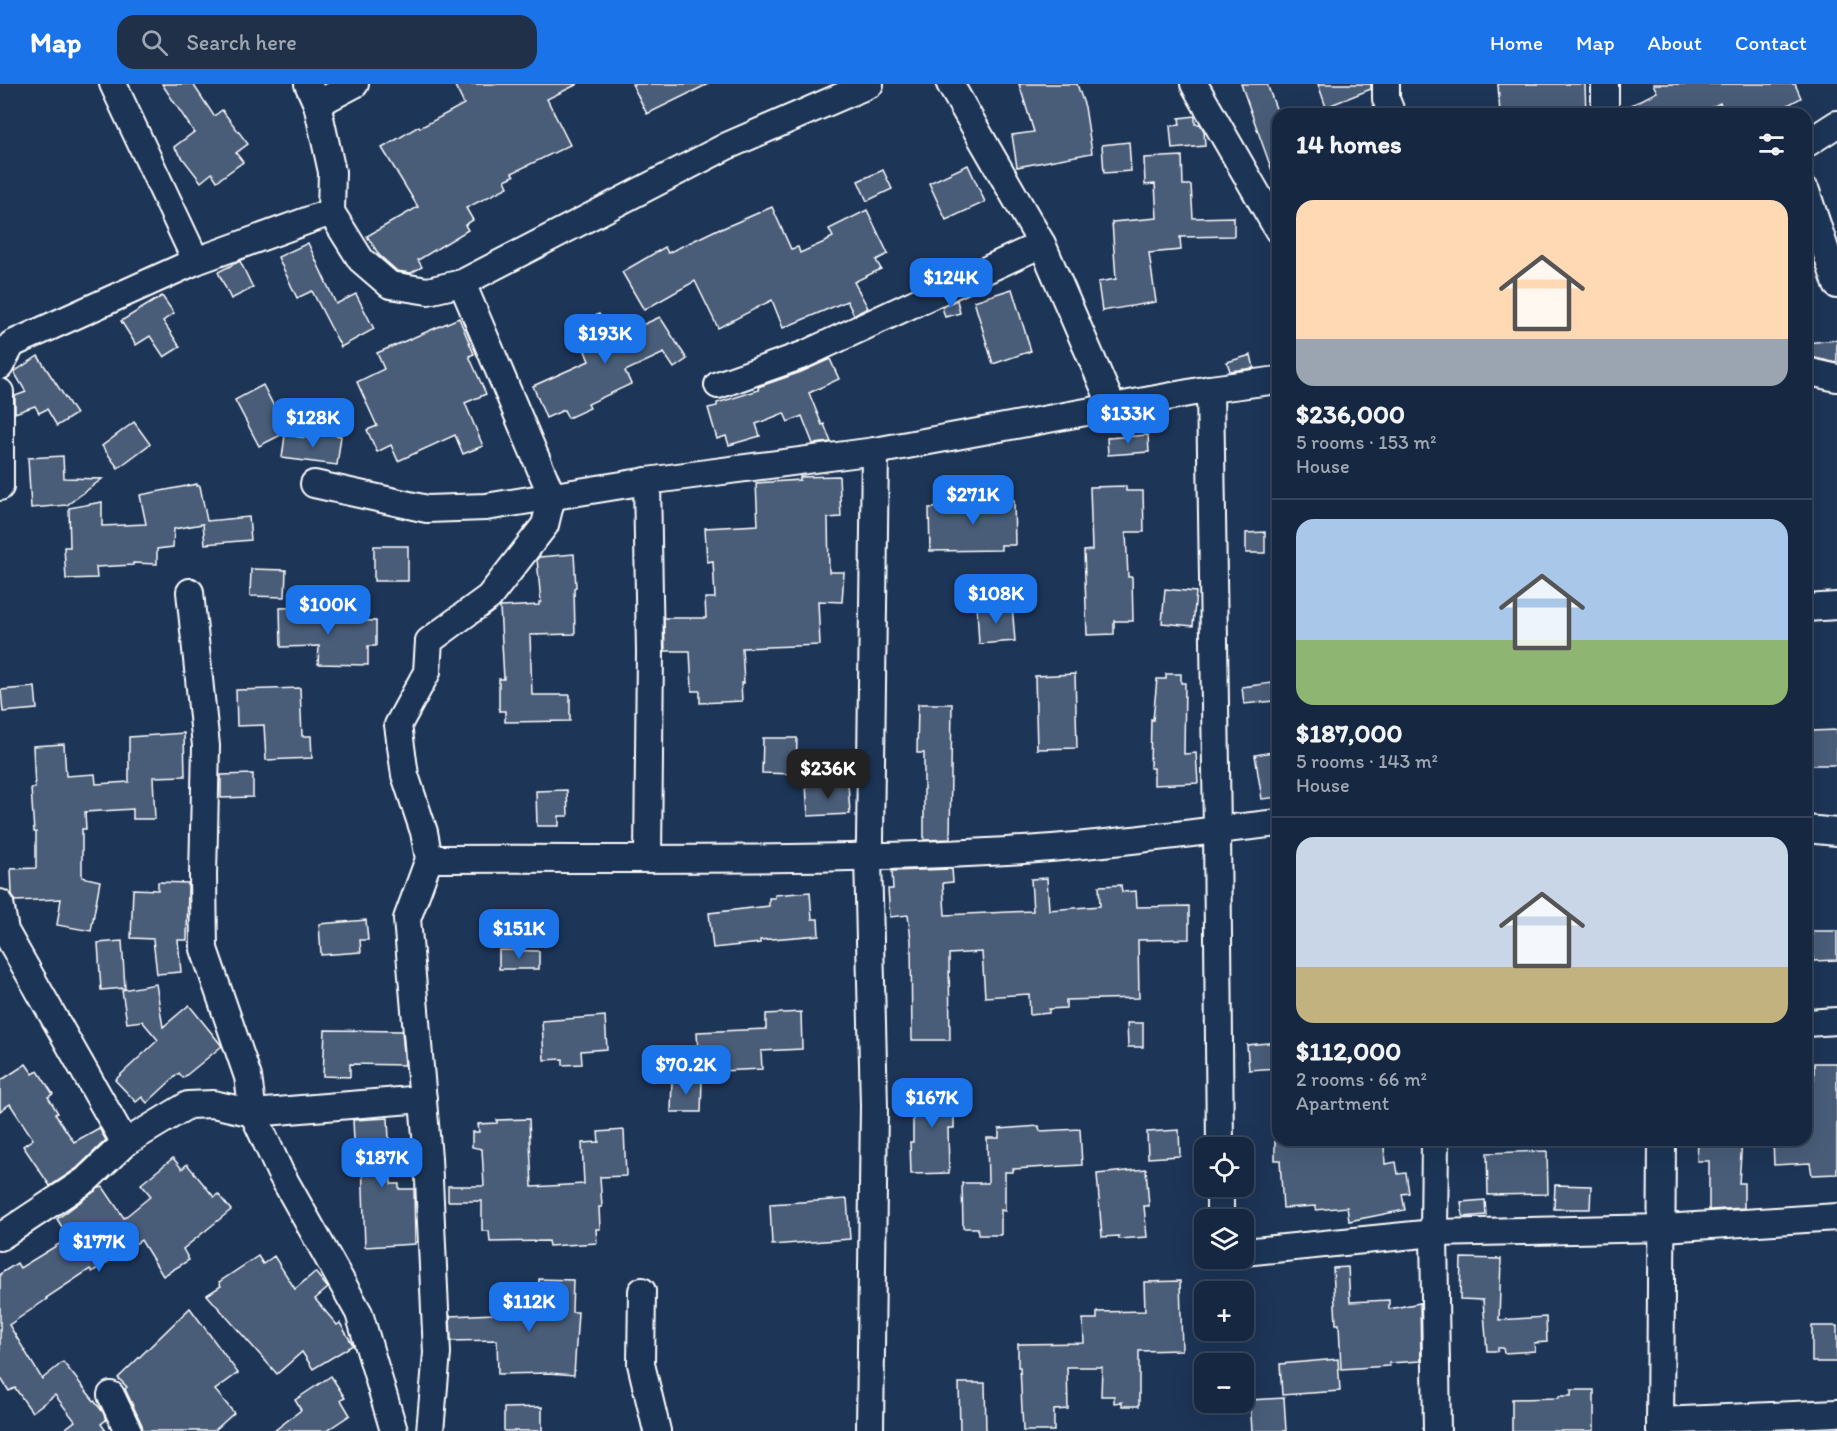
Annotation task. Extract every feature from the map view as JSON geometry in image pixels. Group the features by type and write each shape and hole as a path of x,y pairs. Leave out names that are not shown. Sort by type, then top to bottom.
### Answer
{"street":[{"path":"113,84 196,261"},
{"path":"355,84 313,94 332,172 331,212 362,260 390,285 428,291 462,283 727,147 870,84"},
{"path":"950,84 1042,244 1113,408"},
{"path":"1194,84 1272,220"},
{"path":"1386,84 1386,99 1390,108"},
{"path":"1605,84 1605,108"},
{"path":"1812,140 1837,124"},
{"path":"1812,209 1837,285"},
{"path":"0,366 12,344 196,261 331,212"},
{"path":"718,385 803,355 1042,244"},
{"path":"430,1431 437,1353 428,1158 407,919 429,859 424,831 405,775 398,725 427,672 429,640 489,597 545,525 552,496 462,283"},
{"path":"1812,372 1837,378"},
{"path":"314,484 427,509 486,507 647,481 875,451 1210,389 1272,381"},
{"path":"1210,389 1220,1137"},
{"path":"0,392 0,487"},
{"path":"870,1431 874,1106 868,857 875,451"},
{"path":"647,481 650,652 648,858"},
{"path":"190,592 206,746 204,950 248,1077 253,1113 280,1172 359,1313 394,1431"},
{"path":"1812,608 1837,606"},
{"path":"429,859 868,857 1008,851 1096,844 1272,824"},
{"path":"1812,830 1837,832"},
{"path":"0,903 5,931 125,1143"},
{"path":"1812,1023 1837,1021"},
{"path":"0,1237 86,1180 125,1143 188,1105 213,1104 253,1113 423,1099"},
{"path":"1435,1146 1437,1431"},
{"path":"1662,1146 1661,1426 1837,1413"},
{"path":"1254,1251 1434,1233 1663,1228 1837,1217"},
{"path":"642,1291 641,1364 657,1431"},
{"path":"111,1395 128,1431"}],"building":[{"path":"162,84 193,84 214,116 222,110 248,144 236,153 243,162 217,181 212,173 201,182 174,147 194,132"},
{"path":"454,84 578,84 547,99 570,145 512,173 514,176 505,180 508,187 466,208 473,220 465,225 468,230 418,260 422,267 411,273 397,271 379,255 367,236 418,207 382,148 419,126 420,128 464,104"},
{"path":"632,84 708,84 647,114"},
{"path":"1019,84 1077,84 1085,107 1092,153 1017,167 1012,135 1034,132"},
{"path":"1241,84 1267,84 1276,108 1272,108 1272,171"},
{"path":"1318,84 1371,84 1371,89 1326,107"},
{"path":"1498,84 1585,84 1586,108 1500,108"},
{"path":"1653,84 1795,84 1801,98 1782,108 1723,108 1720,103 1710,108 1626,108 1657,92"},
{"path":"1195,116 1195,124 1200,124 1204,131 1205,146 1172,149 1170,126 1180,125 1179,118"},
{"path":"1129,142 1131,171 1104,173 1102,145"},
{"path":"1182,156 1183,185 1191,185 1193,218 1234,217 1234,236 1180,237 1181,250 1149,253 1156,302 1102,311 1098,282 1116,279 1112,222 1157,218 1155,184 1145,185 1144,158"},
{"path":"968,165 985,202 946,220 929,183"},
{"path":"883,170 892,189 867,201 858,181"},
{"path":"772,207 791,249 798,247 800,253 829,240 833,237 829,229 867,210 888,254 876,260 881,269 854,282 868,308 854,315 847,301 783,328 772,300 718,328 695,281 644,310 622,272 665,247 668,253 720,228"},
{"path":"308,243 336,304 356,294 374,329 341,347 312,291 297,298 278,257"},
{"path":"240,261 253,288 231,299 218,272"},
{"path":"1012,289 1031,351 993,364 974,301"},
{"path":"162,296 174,313 163,321 180,347 164,357 150,336 136,345 121,321"},
{"path":"957,300 960,313 945,317 942,307"},
{"path":"599,314 611,339 660,317 687,359 674,368 664,353 625,371 631,384 588,404 590,408 568,418 564,410 546,418 533,386 589,361 574,326"},
{"path":"459,318 474,354 469,356 486,394 465,403 483,446 463,454 455,435 398,461 391,445 377,452 367,430 377,426 357,382 384,369 377,353"},
{"path":"1837,340 1837,363 1812,357 1812,342"},
{"path":"1251,355 1254,368 1230,371 1227,362"},
{"path":"38,356 76,414 57,426 47,409 39,413 35,406 15,413 15,396 26,392 14,372"},
{"path":"830,359 839,379 809,393 831,442 813,444 802,416 788,422 784,413 756,424 760,436 729,445 726,436 717,439 708,408 759,390 758,387"},
{"path":"263,385 287,432 259,446 235,400"},
{"path":"134,422 150,444 118,468 102,446"},
{"path":"315,432 341,436 337,465 282,458 285,435 314,439"},
{"path":"1148,435 1149,452 1108,455 1107,438"},
{"path":"63,456 64,478 102,479 67,505 31,508 28,458"},
{"path":"839,476 841,517 828,518 829,572 844,572 842,602 818,601 820,645 742,648 744,683 741,683 742,701 700,703 700,691 692,691 690,651 665,651 664,618 706,618 705,598 715,598 713,561 707,562 705,528 758,525 756,483 800,480 800,477"},
{"path":"197,484 200,486 207,521 249,517 251,540 205,544 203,524 174,529 173,547 157,549 157,564 133,563 133,565 96,567 97,578 66,579 64,547 70,547 69,508 102,502 102,526 146,524 140,495"},
{"path":"1126,486 1126,491 1143,491 1144,532 1126,532 1128,577 1132,577 1133,621 1114,621 1114,634 1087,635 1084,551 1092,550 1090,487"},
{"path":"1014,500 1015,545 1001,545 1001,550 930,551 929,508 955,507 955,502"},
{"path":"1265,532 1265,553 1246,553 1246,533"},
{"path":"374,546 408,546 408,581 374,581"},
{"path":"574,554 575,634 530,635 532,695 570,695 570,721 505,722 505,711 499,711 499,679 504,679 500,607 539,605 541,602 537,559"},
{"path":"251,569 286,570 285,597 250,596"},
{"path":"1165,589 1196,592 1193,626 1162,623"},
{"path":"1012,605 1015,641 979,644 977,608"},
{"path":"308,607 309,616 376,621 376,646 368,646 368,665 318,664 319,646 281,647 280,608"},
{"path":"1075,674 1077,748 1037,749 1035,676"},
{"path":"1166,674 1181,674 1181,683 1185,683 1184,754 1196,753 1198,783 1154,785 1154,768 1150,768 1151,719 1153,720 1157,679 1166,679"},
{"path":"1272,683 1272,701 1244,704 1242,687"},
{"path":"35,687 37,709 3,712 1,690"},
{"path":"300,688 302,736 311,736 312,758 266,760 264,725 237,726 236,690"},
{"path":"918,704 952,704 950,839 924,840 924,753 917,753"},
{"path":"1837,730 1837,765 1812,765 1812,731"},
{"path":"184,733 185,776 153,777 155,819 133,819 133,809 85,812 86,829 82,829 82,877 100,881 91,931 57,925 61,899 15,901 12,894 11,869 36,868 36,832 34,832 31,788 35,788 33,746 64,744 66,776 95,774 96,784 129,782 129,737"},
{"path":"763,738 797,738 796,774 762,773"},
{"path":"1272,752 1272,798 1262,799 1255,755"},
{"path":"253,774 253,797 221,798 221,775"},
{"path":"848,783 850,814 808,816 806,785"},
{"path":"567,790 568,816 559,816 559,826 537,826 536,791"},
{"path":"952,869 953,882 943,883 945,915 1033,911 1031,879 1047,878 1049,910 1100,906 1099,886 1121,885 1122,892 1136,891 1137,907 1189,906 1189,939 1138,940 1139,998 1066,1000 1066,1008 1049,1009 1049,1013 1030,1015 1029,994 985,997 982,952 949,954 950,1040 912,1040 911,940 908,915 890,917 888,889 893,889 892,871"},
{"path":"158,882 188,883 187,940 178,940 181,972 157,974 153,939 131,938 133,889 158,890"},
{"path":"810,892 812,919 818,919 819,935 760,940 760,943 713,948 709,913 769,906 769,898 775,898 775,895"},
{"path":"366,920 368,940 360,940 361,952 321,955 319,924"},
{"path":"1812,931 1837,931 1837,960 1813,961"},
{"path":"122,941 125,988 101,990 98,943"},
{"path":"499,950 539,951 539,969 499,969"},
{"path":"156,984 163,1027 189,1005 222,1046 183,1078 179,1073 147,1103 142,1097 136,1102 115,1080 158,1040 142,1021 127,1023 122,990"},
{"path":"801,1012 802,1049 761,1051 762,1069 699,1072 697,1032 766,1029 766,1014"},
{"path":"605,1016 607,1049 581,1051 582,1064 563,1065 563,1059 544,1060 542,1021"},
{"path":"1127,1023 1143,1023 1143,1047 1128,1047"},
{"path":"325,1030 402,1031 405,1065 350,1064 350,1077 323,1076"},
{"path":"1272,1043 1272,1068 1249,1070 1247,1045"},
{"path":"1814,1063 1837,1063 1837,1174 1812,1175 1810,1163 1774,1165 1773,1146 1812,1146 1812,1079 1814,1079"},
{"path":"26,1064 33,1074 38,1071 53,1094 48,1097 58,1113 55,1114 74,1142 99,1128 106,1140 77,1168 50,1186 23,1146 33,1139 10,1104 0,1111 0,1081"},
{"path":"672,1079 702,1080 701,1112 671,1112"},
{"path":"954,1085 954,1128 948,1128 949,1173 911,1174 910,1142 913,1142 915,1086"},
{"path":"388,1118 391,1184 399,1184 399,1189 414,1189 415,1244 365,1247 362,1160 355,1160 353,1120"},
{"path":"529,1119 532,1187 584,1184 582,1143 599,1142 598,1132 624,1130 626,1176 600,1177 602,1207 599,1207 600,1229 596,1229 597,1243 549,1246 548,1241 490,1242 489,1231 482,1231 482,1201 448,1201 448,1186 484,1186 482,1149 472,1147 472,1132 479,1132 478,1124 497,1123 497,1120"},
{"path":"1039,1126 1040,1131 1080,1129 1082,1165 1013,1169 1013,1172 1005,1172 1005,1211 1001,1210 1001,1235 978,1235 978,1228 963,1228 962,1183 988,1183 987,1138 999,1138 999,1129"},
{"path":"1179,1130 1180,1156 1148,1158 1147,1132"},
{"path":"1275,1146 1384,1146 1385,1164 1396,1162 1398,1174 1406,1173 1409,1193 1402,1194 1405,1210 1349,1221 1347,1207 1316,1210 1316,1206 1283,1208 1280,1160 1275,1160"},
{"path":"1698,1146 1742,1146 1739,1183 1744,1183 1744,1208 1709,1210 1709,1161 1697,1161"},
{"path":"1547,1151 1548,1194 1488,1195 1487,1153"},
{"path":"173,1158 182,1169 187,1164 214,1197 218,1194 231,1210 183,1249 189,1260 163,1276 141,1240 92,1272 90,1269 9,1325 42,1379 63,1362 103,1412 106,1420 101,1424 106,1431 62,1431 75,1421 55,1395 32,1412 15,1388 9,1391 0,1377 0,1274 17,1263 20,1268 69,1238 57,1219 99,1188 103,1187 124,1218 151,1196 141,1184"},
{"path":"1146,1169 1149,1206 1144,1206 1147,1237 1119,1239 1119,1236 1102,1237 1097,1174"},
{"path":"1555,1185 1591,1186 1590,1209 1554,1209"},
{"path":"847,1199 850,1239 772,1245 770,1204"},
{"path":"1485,1200 1486,1215 1463,1217 1461,1202"},
{"path":"258,1256 263,1264 274,1256 295,1289 315,1272 328,1288 315,1299 337,1325 340,1323 353,1345 313,1369 302,1352 277,1374 207,1295 221,1286 219,1282"},
{"path":"1461,1258 1501,1259 1499,1320 1546,1317 1547,1342 1534,1343 1535,1351 1504,1353 1503,1348 1498,1348 1498,1351 1487,1351 1483,1300 1460,1299"},
{"path":"1348,1267 1350,1302 1389,1300 1389,1309 1420,1303 1421,1361 1341,1369 1333,1268"},
{"path":"539,1279 573,1280 572,1312 578,1312 574,1375 498,1374 497,1340 451,1341 450,1316 537,1312"},
{"path":"1180,1281 1182,1350 1139,1351 1139,1406 1122,1406 1122,1402 1114,1403 1114,1396 1101,1396 1102,1367 1067,1367 1068,1409 1054,1410 1054,1431 1023,1431 1018,1344 1084,1343 1083,1319 1097,1319 1097,1312 1145,1311 1144,1282"},
{"path":"190,1308 238,1373 215,1390 234,1413 214,1431 143,1431 125,1389 127,1387 118,1378"},
{"path":"1812,1326 1837,1326 1837,1362 1812,1362"},
{"path":"1338,1359 1340,1391 1282,1395 1280,1364"},
{"path":"331,1376 345,1398 341,1400 350,1415 326,1431 274,1431 301,1410 295,1400"},
{"path":"959,1383 985,1383 986,1431 960,1431"},
{"path":"1571,1390 1594,1390 1594,1431 1512,1431 1512,1399 1559,1398 1559,1396 1571,1396"},
{"path":"1284,1398 1286,1431 1252,1431 1251,1413 1254,1413 1254,1400"},
{"path":"542,1407 542,1431 504,1431 504,1408"}]}
